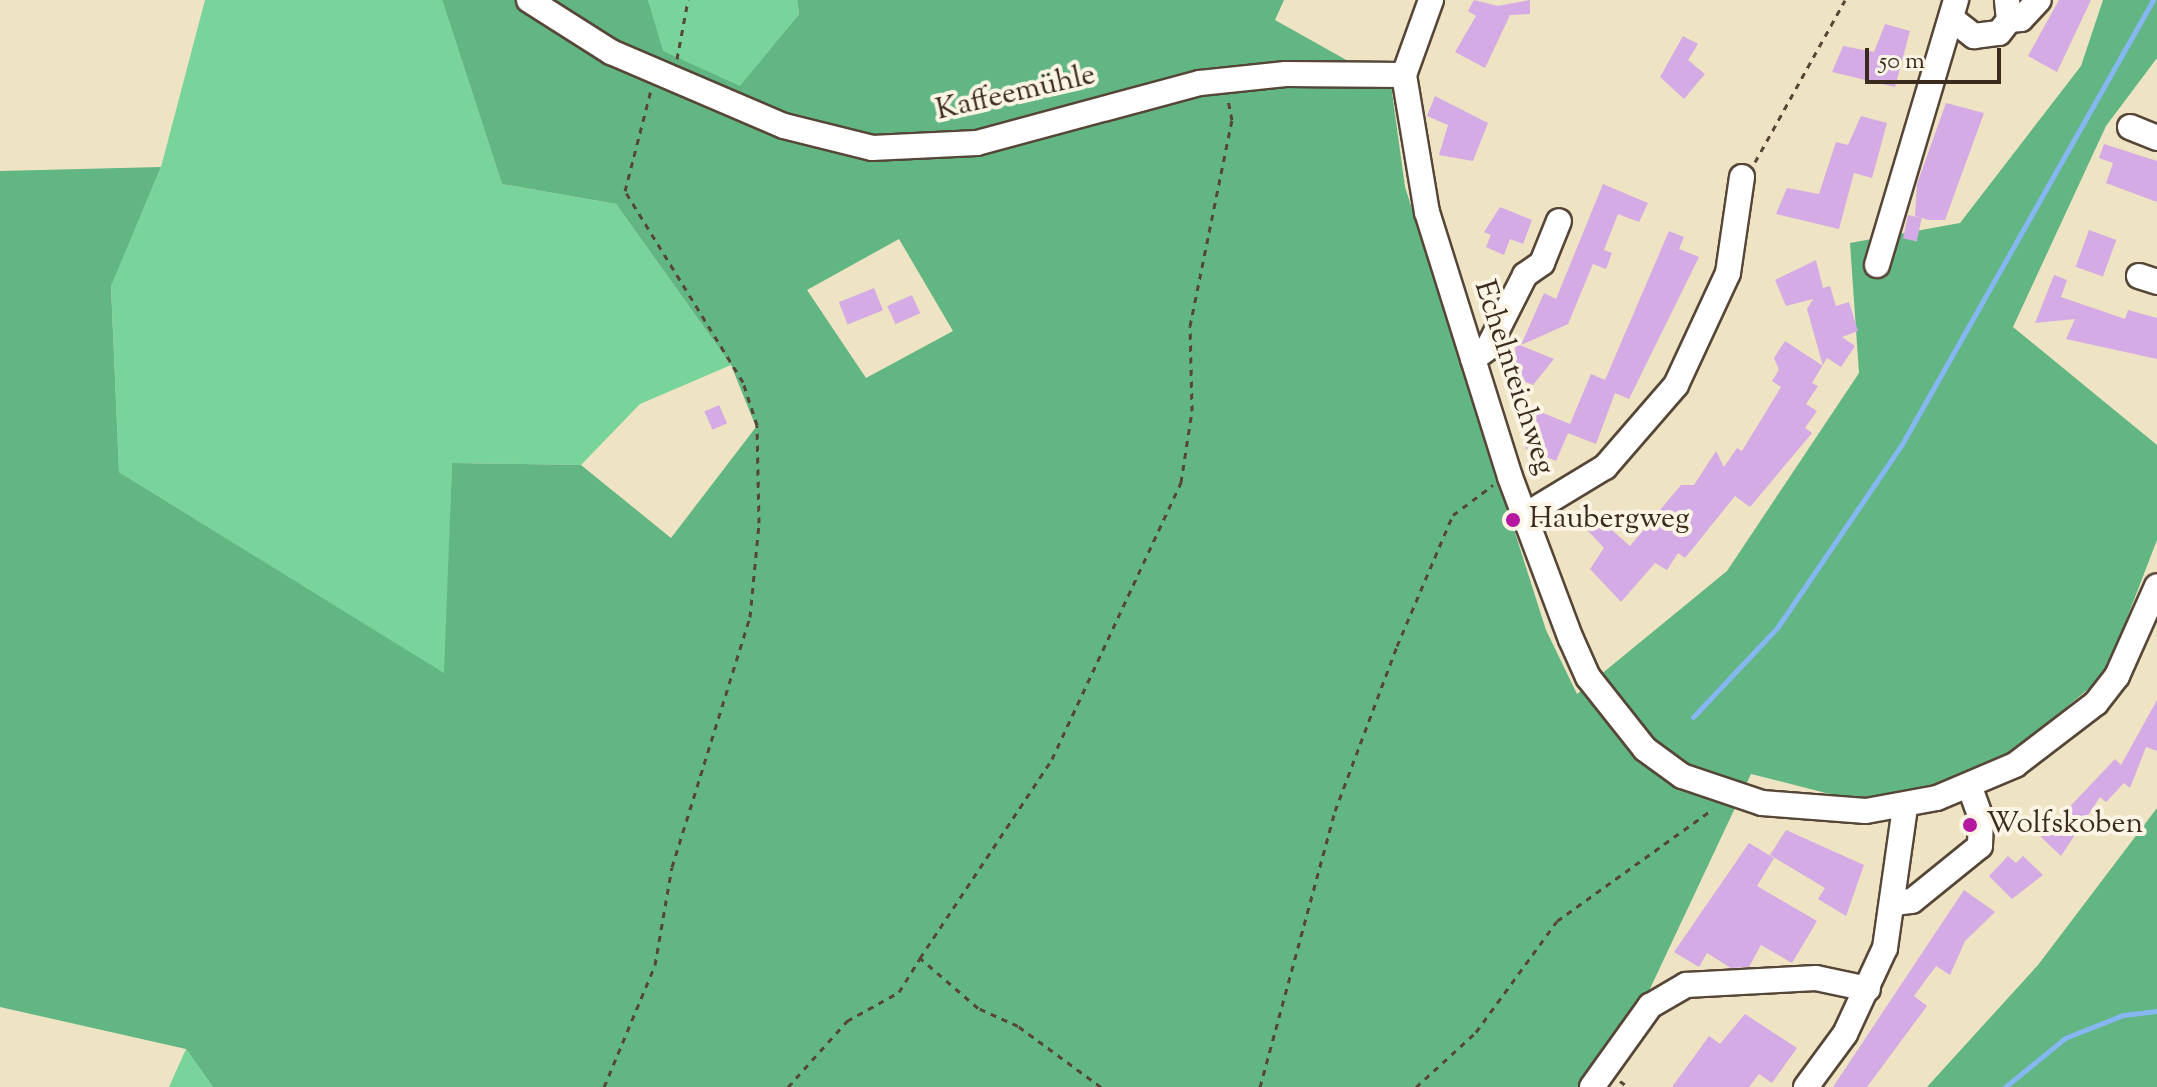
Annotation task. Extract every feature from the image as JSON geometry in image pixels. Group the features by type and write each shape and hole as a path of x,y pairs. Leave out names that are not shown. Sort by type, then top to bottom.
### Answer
{"street":[{"name":"Kaffeemühle","path":"529,0 564,28 784,126 872,148 924,148 977,143 1224,80 1404,75"},
{"name":"Echelnteichweg","path":"1431,0 1404,75 1417,175 1510,477 1576,652 1614,714 1682,776 1724,795 1814,810 1905,807 1969,785 2015,765 2096,703 2123,665 2157,586"},
{"path":"1954,9 1974,36 1999,33 2008,10 2021,19 2039,0"},
{"path":"1877,265 1954,9"},
{"path":"2130,127 2157,138"},
{"path":"1524,516 1605,467 1676,385 1728,273 1742,177"},
{"path":"1473,359 1488,348 1525,275 1542,263 1559,221"},
{"path":"1895,903 1912,901 1980,846 1981,818 1969,785"},
{"path":"1806,1087 1868,989 1895,903 1905,807"},
{"path":"1592,1087 1650,1006 1686,985 1816,978 1868,989"}],"path":[{"path":"604,1087 655,965 672,867 750,617 759,523 757,425 743,382 625,191 688,0"},
{"path":"1742,177 1763,152 1845,0"},
{"path":"788,1087 847,1021 899,992 1052,759 1181,482 1192,411 1190,326 1232,120 1224,80"},
{"path":"1260,1087 1335,811 1430,560 1463,505 1510,477"},
{"path":"1416,1087 1476,1032 1557,921 1707,817 1724,795"},
{"path":"920,958 978,1008 1018,1026 1101,1087"}],"green space":[{"path":"205,0 442,0 502,184 616,204 731,365 640,404 581,465 452,463 445,674 119,472 111,285 161,167"},
{"path":"442,0 648,0 663,51 740,86 799,14 797,0 1284,0 1275,20 1391,85 1405,187 1546,630 1577,694 1727,571 1859,373 1850,243 1960,223 2081,66 2103,0 2157,0 2157,58 2106,126 2013,327 2157,445 2157,540 2105,675 2007,757 1877,806 1751,774 1648,993 1583,1087 213,1087 186,1049 0,1007 0,171 161,167 111,286 119,472 444,673 452,463 581,465 671,538 756,427 731,365 616,204 502,184","holes":["899,239 953,331 866,378 807,290"]},
{"path":"648,0 797,0 799,14 740,87 662,51"},
{"path":"2157,808 2157,1087 1927,1087 2038,965"},
{"path":"186,1049 213,1087 169,1087"}],"building":[{"path":"1474,0 1498,6 1530,0 1530,14 1510,15 1485,68 1455,52 1476,16 1468,11"},
{"path":"2059,0 2091,0 2057,72 2028,56"},
{"path":"1885,24 1910,31 1895,87 1832,72 1843,46 1874,52"},
{"path":"1683,36 1698,44 1688,60 1705,74 1684,99 1660,77"},
{"path":"1435,96 1488,123 1473,161 1439,155 1448,125 1427,116"},
{"path":"1946,103 1984,113 1945,220 1929,220 1915,216 1917,184"},
{"path":"1861,116 1887,123 1872,178 1854,173 1839,229 1776,214 1787,188 1819,194 1836,142 1848,145"},
{"path":"2104,144 2157,161 2157,202 2106,183 2113,163 2099,158"},
{"path":"1603,184 1648,203 1639,222 1618,214 1604,250 1612,253 1606,269 1593,264 1568,324 1521,345 1544,293 1556,299"},
{"path":"1500,207 1532,220 1523,244 1510,239 1504,255 1486,247 1491,235 1484,232"},
{"path":"1908,215 1922,218 1917,241 1903,238"},
{"path":"2089,230 2116,240 2103,277 2076,267"},
{"path":"1669,231 1684,237 1679,249 1699,257 1629,399 1615,393 1596,444 1568,433 1556,461 1525,448 1538,411 1570,424 1591,374 1605,380"},
{"path":"1816,260 1823,288 1830,286 1836,306 1849,302 1858,331 1842,337 1855,346 1841,367 1827,358 1823,365 1807,309 1813,299 1786,306 1775,280"},
{"path":"2054,275 2067,280 2061,297 2125,319 2128,310 2157,318 2157,359 2066,339 2075,319 2035,323"},
{"path":"874,288 883,310 848,324 839,302"},
{"path":"912,295 920,313 895,324 887,306"},
{"path":"1785,341 1822,366 1812,383 1818,386 1806,404 1817,411 1805,428 1812,433 1750,507 1735,496 1685,558 1678,553 1667,570 1655,563 1621,602 1590,569 1604,548 1576,518 1587,508 1630,546 1681,485 1694,485 1716,451 1724,467 1737,448 1742,451 1781,387 1772,381 1779,370 1774,358"},
{"path":"1517,344 1554,359 1533,385 1505,373"},
{"path":"719,405 727,423 713,430 704,412"},
{"path":"2157,700 2157,751 2146,747 2130,788 2124,783 2106,802 2100,797 2061,856 2041,837 2115,759 2121,765"},
{"path":"1786,830 1864,865 1846,916 1818,899 1825,888 1770,855"},
{"path":"1749,843 1774,858 1757,886 1817,921 1792,963 1761,945 1749,967 1731,968 1707,953 1699,967 1674,952"},
{"path":"2008,856 2016,863 2023,856 2043,875 2012,899 1989,876"},
{"path":"1964,890 1995,912 1965,941 1950,975 1936,966 1914,996 1927,1006 1867,1087 1833,1087"},
{"path":"1745,1014 1797,1048 1772,1083 1759,1074 1749,1087 1672,1087 1709,1036 1720,1044"}],"waterway":[{"path":"1693,717 1777,628 1902,444 2153,0"},
{"path":"2005,1087 2065,1038 2123,1015 2157,1011"}],"place":[{"name":"Haubergweg","path":"1513,520"},
{"name":"Wolfskoben","path":"1970,825"}]}
